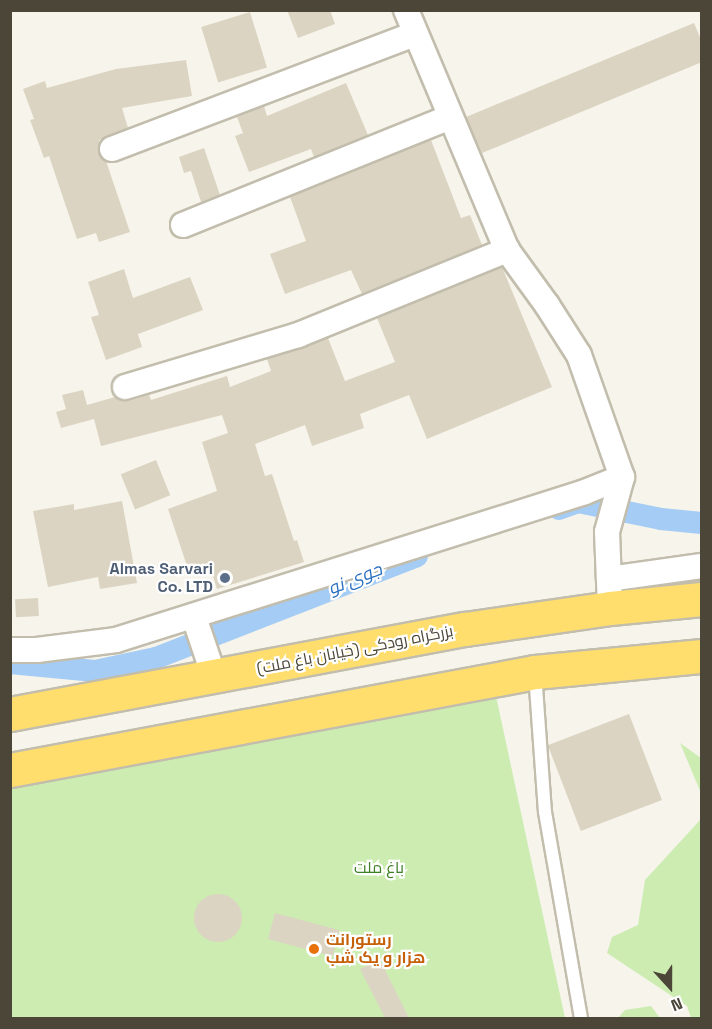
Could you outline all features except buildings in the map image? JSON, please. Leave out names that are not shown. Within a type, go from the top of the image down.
[{"type":"highway","name":"بزرگراه رودکی (خیابان باغ ملت)","points":[[10,714],[211,666],[465,629],[610,594],[702,599]]},
{"type":"highway","points":[[10,770],[535,672],[702,656]]},
{"type":"street","points":[[406,10],[414,34],[507,250],[547,305],[579,355],[622,477],[608,532],[610,594],[702,566]]},
{"type":"street","points":[[112,149],[414,34]]},
{"type":"street","points":[[183,225],[450,117]]},
{"type":"street","points":[[125,387],[298,335],[507,250]]},
{"type":"street","points":[[10,650],[37,651],[116,640],[197,624],[585,492],[622,477]]},
{"type":"street","points":[[197,624],[211,666]]},
{"type":"lane","points":[[535,672],[544,812],[581,1018]]},
{"type":"green space","name":"باغ ملت","points":[[496,696],[565,1018],[11,1018],[11,781]]},
{"type":"green space","points":[[680,743],[701,758],[701,793]]},
{"type":"green space","points":[[701,819],[701,1018],[691,1018],[687,1006],[607,953],[612,937],[638,925],[645,880]]},
{"type":"green space","points":[[651,1006],[660,1018],[618,1018],[625,1010]]},
{"type":"waterway","name":"جوی نو","points":[[559,509],[578,502],[661,519],[702,523]]},
{"type":"waterway","name":"جوی نو","points":[[10,663],[95,671],[156,658],[417,556]]},
{"type":"place","name":"Almas Sarvari Co. LTD","points":[[225,578]]},
{"type":"place","name":"رستورانت هزار و یک شب","points":[[314,949]]}]
